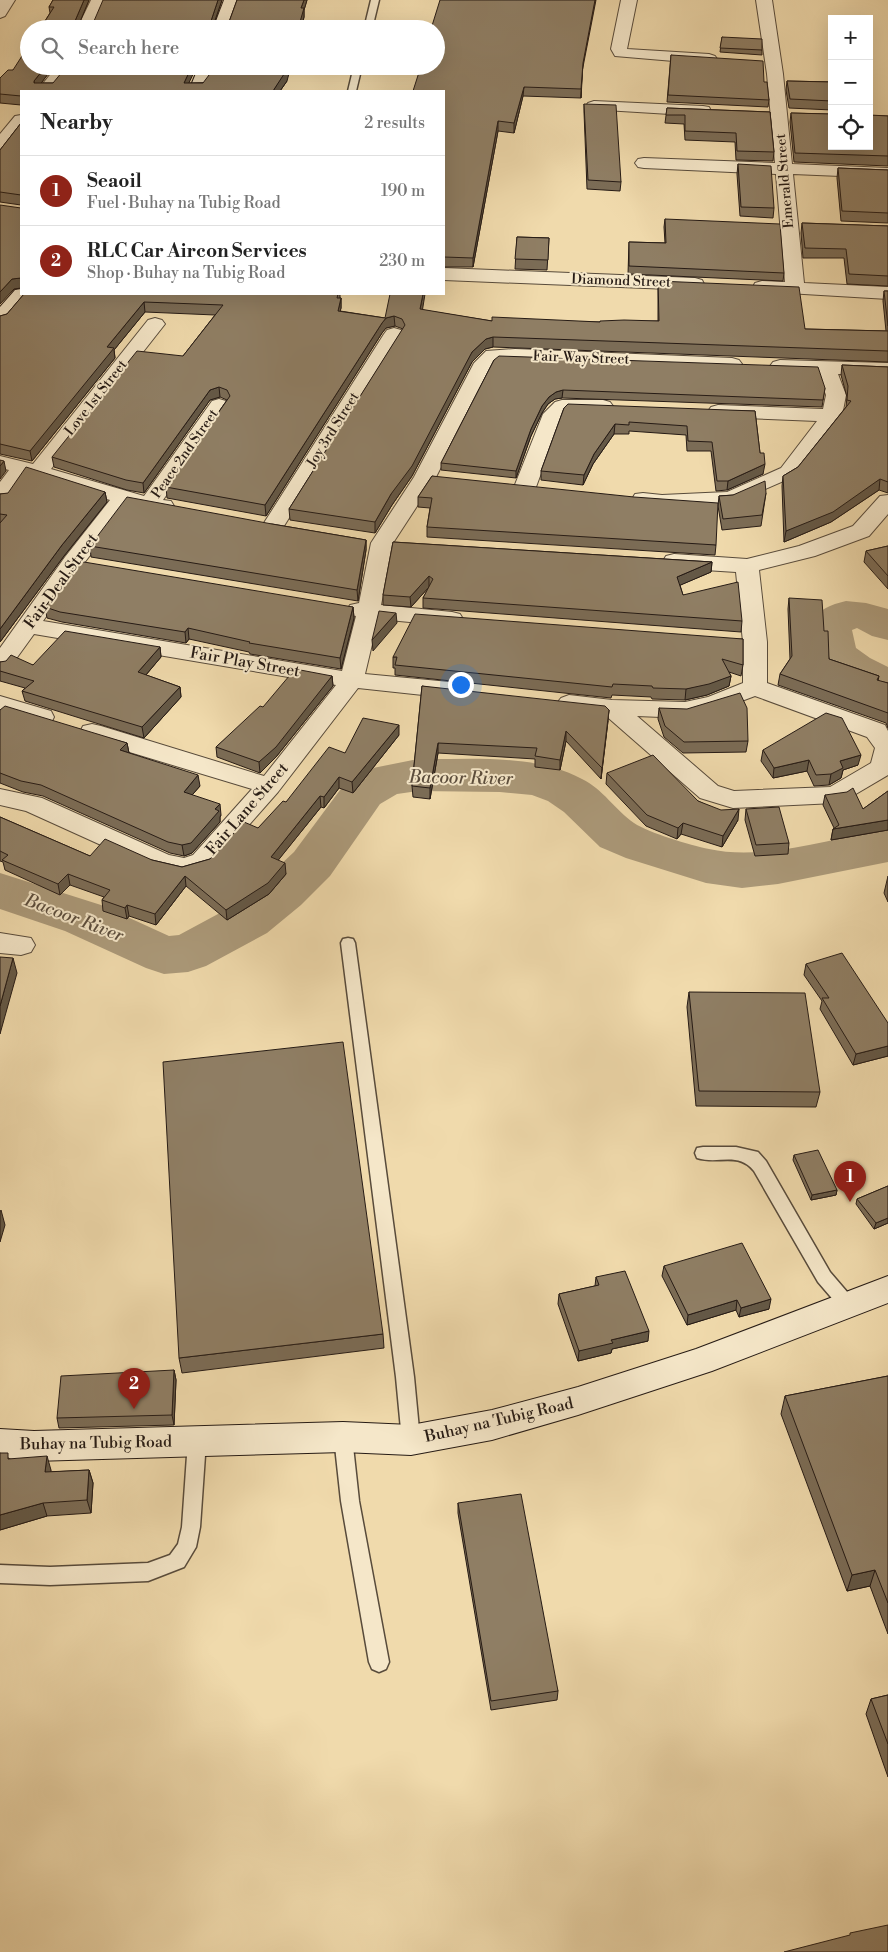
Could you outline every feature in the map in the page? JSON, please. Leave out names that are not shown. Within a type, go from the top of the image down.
[{"type":"street","points":[[0,13],[7,0]]},
{"type":"street","points":[[89,20],[99,0]]},
{"type":"street","points":[[224,20],[232,0]]},
{"type":"street","points":[[629,0],[619,49],[621,53],[724,59]]},
{"type":"street","name":"Emerald Street","points":[[764,0],[774,68],[788,115],[784,169],[795,288]]},
{"type":"street","points":[[753,61],[774,68]]},
{"type":"street","points":[[47,90],[59,75]]},
{"type":"street","points":[[195,90],[204,75]]},
{"type":"street","points":[[594,106],[721,112]]},
{"type":"street","points":[[760,114],[788,115]]},
{"type":"street","points":[[0,145],[20,121]]},
{"type":"street","points":[[644,163],[888,173]]},
{"type":"street","points":[[769,224],[809,226]]},
{"type":"street","name":"Diamond Street","points":[[445,274],[717,285]]},
{"type":"street","points":[[746,286],[888,293]]},
{"type":"street","points":[[0,318],[21,295]]},
{"type":"street","name":"Love 1st Street","points":[[0,497],[30,469],[155,324]]},
{"type":"street","name":"Joy 3rd Street","points":[[273,526],[394,334]]},
{"type":"street","name":"Fair-Way Street","points":[[368,612],[382,543],[435,478],[484,363],[493,355],[888,369]]},
{"type":"street","points":[[623,497],[662,501],[731,498],[788,472],[832,416],[836,395],[826,368]]},
{"type":"street","name":"Peace 2nd Street","points":[[150,503],[219,405]]},
{"type":"street","points":[[526,487],[553,414],[562,406],[623,407]]},
{"type":"street","points":[[703,411],[832,416]]},
{"type":"street","points":[[0,462],[30,469],[123,498],[179,509]]},
{"type":"street","name":"Fair Deal Street","points":[[0,664],[29,626],[83,563],[123,498]]},
{"type":"street","points":[[658,560],[747,566],[807,551],[861,531],[888,501]]},
{"type":"street","points":[[747,566],[745,641],[756,687]]},
{"type":"street","points":[[333,606],[368,612],[471,620]]},
{"type":"street","points":[[352,680],[368,612]]},
{"type":"street","name":"Fair Play Street","points":[[29,626],[352,680],[477,693]]},
{"type":"street","name":"Fair Lane Street","points":[[0,797],[33,804],[163,863],[184,867],[202,862],[270,786],[352,680]]},
{"type":"street","points":[[544,700],[612,708],[685,710],[715,703],[756,687],[876,731],[888,748],[883,767],[835,795],[733,800],[709,792],[612,708]]},
{"type":"street","points":[[0,704],[270,786]]},
{"type":"street","name":"Buhay na Tubig Road","points":[[0,1444],[34,1446],[343,1437],[411,1440],[492,1425],[578,1401],[701,1361],[888,1289]]},
{"type":"lane","points":[[370,20],[375,0]]},
{"type":"lane","points":[[352,90],[356,75]]},
{"type":"lane","points":[[348,943],[405,1377],[411,1440]]},
{"type":"lane","points":[[703,1153],[736,1153],[752,1156],[760,1166],[824,1276],[848,1305]]},
{"type":"lane","points":[[343,1437],[350,1501],[379,1662]]},
{"type":"lane","points":[[0,1574],[50,1576],[148,1572],[177,1561],[187,1547],[191,1528],[197,1441]]},
{"type":"building","points":[[53,0],[84,0],[75,20],[46,20],[54,7],[49,7]]},
{"type":"building","points":[[103,0],[218,0],[211,20],[94,20]]},
{"type":"building","points":[[237,0],[304,0],[301,8],[304,8],[301,20],[230,20]]},
{"type":"building","points":[[440,0],[595,0],[583,63],[581,89],[524,87],[514,123],[498,121],[473,258],[445,257],[445,90],[413,90],[418,75],[445,75],[445,20],[434,20]]},
{"type":"building","points":[[722,37],[762,39],[762,50],[720,48]]},
{"type":"building","points":[[671,55],[763,61],[764,82],[767,82],[769,100],[668,95]]},
{"type":"building","points":[[20,59],[20,75],[39,75],[34,83],[53,83],[60,75],[188,75],[184,83],[203,83],[209,75],[283,75],[274,90],[20,90],[20,96],[0,94],[0,78],[8,70],[13,70]]},
{"type":"building","points":[[787,81],[828,82],[828,101],[790,99]]},
{"type":"building","points":[[584,104],[616,105],[621,182],[588,180]]},
{"type":"building","points":[[667,108],[770,112],[774,152],[737,151],[736,133],[685,131],[685,115],[666,115]]},
{"type":"building","points":[[791,113],[828,114],[828,150],[873,150],[873,115],[888,116],[888,156],[795,153]]},
{"type":"building","points":[[20,124],[20,195],[0,192],[0,150]]},
{"type":"building","points":[[738,164],[771,166],[774,208],[741,207]]},
{"type":"building","points":[[838,168],[888,170],[888,213],[842,211]]},
{"type":"building","points":[[0,205],[20,208],[20,278],[12,279],[0,292]]},
{"type":"building","points":[[665,219],[780,224],[784,273],[629,266],[629,242],[666,243]]},
{"type":"building","points":[[802,223],[888,226],[888,276],[849,274],[846,249],[805,248]]},
{"type":"building","points":[[517,237],[549,238],[548,260],[515,259]]},
{"type":"building","points":[[658,281],[799,287],[805,329],[888,331],[888,351],[493,337],[486,339],[472,352],[412,466],[391,494],[375,522],[289,509],[405,325],[402,319],[394,316],[386,318],[382,323],[265,505],[166,487],[230,396],[227,390],[219,387],[210,390],[143,483],[126,480],[52,457],[137,351],[183,356],[223,305],[144,302],[107,347],[114,348],[30,451],[0,444],[0,316],[7,314],[23,295],[338,295],[337,298],[341,298],[338,311],[385,318],[390,295],[423,295],[420,309],[492,321],[492,317],[600,322],[624,320],[659,321]]},
{"type":"building","points":[[884,291],[888,291],[888,326]]},
{"type":"building","points":[[499,356],[818,367],[825,388],[823,400],[563,390],[549,397],[542,406],[531,429],[516,471],[441,463],[494,360]]},
{"type":"building","points":[[842,365],[888,367],[888,482],[880,479],[833,512],[786,531],[783,476],[798,467],[851,401],[847,400],[848,386]]},
{"type":"building","points":[[568,404],[755,411],[760,453],[764,453],[765,464],[728,481],[717,481],[712,442],[688,441],[687,426],[629,422],[629,425],[615,424],[594,454],[584,475],[541,471],[564,408]]},
{"type":"building","points":[[26,467],[105,492],[62,545],[0,629],[0,523],[7,515],[0,514],[0,494],[8,493]]},
{"type":"building","points":[[432,476],[634,497],[718,503],[716,545],[427,527],[432,498],[418,497]]},
{"type":"building","points":[[765,481],[766,493],[762,515],[723,519],[719,496],[733,495]]},
{"type":"building","points":[[127,497],[366,540],[357,590],[90,546]]},
{"type":"building","points":[[393,542],[712,562],[677,577],[683,595],[738,582],[742,621],[423,598],[433,579],[429,576],[410,597],[383,595]]},
{"type":"building","points":[[888,546],[888,576],[866,551]]},
{"type":"building","points":[[78,561],[353,607],[340,658],[249,643],[188,628],[185,632],[60,612],[45,607]]},
{"type":"building","points":[[789,598],[822,600],[824,631],[828,631],[829,659],[879,676],[877,680],[888,683],[888,713],[780,674],[792,656]]},
{"type":"building","points":[[379,611],[396,613],[372,640]]},
{"type":"building","points":[[415,614],[743,639],[743,665],[722,659],[731,676],[709,684],[686,689],[613,684],[612,687],[395,665],[397,657],[393,657]]},
{"type":"building","points":[[65,631],[160,647],[138,672],[180,687],[142,727],[22,691],[34,681],[0,671],[0,662],[6,661],[11,655],[33,665]]},
{"type":"building","points":[[295,669],[332,676],[276,747],[259,762],[216,747],[260,706],[263,707]]},
{"type":"building","points":[[422,686],[605,706],[609,710],[602,768],[566,731],[560,760],[535,756],[537,748],[438,743],[430,788],[412,786]]},
{"type":"building","points":[[740,693],[747,708],[748,741],[684,742],[665,726],[659,708],[687,709]]},
{"type":"building","points":[[5,706],[127,743],[120,750],[198,775],[184,792],[220,804],[215,809],[219,811],[191,843],[182,845],[168,842],[41,785],[21,781],[0,773],[0,710]]},
{"type":"building","points":[[826,713],[842,718],[861,755],[840,761],[843,768],[831,774],[816,775],[809,760],[774,768],[763,750]]},
{"type":"building","points":[[363,718],[399,725],[352,782],[339,777],[324,797],[320,796],[271,857],[285,863],[268,883],[226,910],[185,876],[155,914],[127,905],[125,908],[102,900],[110,890],[68,874],[58,884],[2,860],[8,855],[0,851],[0,817],[90,856],[105,839],[152,860],[182,867],[210,859],[244,822],[258,828],[283,801],[286,802],[329,747],[345,753]]},
{"type":"building","points":[[653,755],[698,801],[721,810],[739,809],[723,836],[683,823],[678,828],[647,815],[607,773]]},
{"type":"building","points":[[853,788],[863,809],[888,791],[888,820],[833,829],[839,825],[825,795],[847,792]]},
{"type":"building","points":[[779,807],[789,843],[756,845],[746,809]]},
{"type":"building","points":[[842,953],[888,1023],[888,1046],[856,1054],[822,998],[829,998],[806,964]]},
{"type":"building","points":[[0,957],[13,958],[0,1006]]},
{"type":"building","points":[[689,992],[805,993],[820,1092],[699,1091]]},
{"type":"building","points":[[343,1042],[383,1334],[179,1358],[163,1062]]},
{"type":"building","points":[[818,1150],[837,1190],[812,1195],[794,1155]]},
{"type":"building","points":[[888,1186],[888,1218],[876,1223],[857,1199]]},
{"type":"building","points":[[742,1243],[771,1299],[741,1308],[737,1300],[688,1315],[664,1266]]},
{"type":"building","points":[[625,1271],[649,1331],[611,1340],[613,1343],[579,1351],[559,1294],[599,1285],[596,1277]]},
{"type":"building","points":[[174,1370],[172,1415],[57,1418],[61,1376]]},
{"type":"building","points":[[888,1376],[888,1603],[875,1570],[852,1575],[785,1396]]},
{"type":"building","points":[[0,1453],[8,1453],[8,1459],[47,1456],[45,1472],[89,1470],[87,1500],[43,1503],[0,1515]]},
{"type":"building","points":[[521,1494],[558,1691],[491,1701],[458,1503]]},
{"type":"building","points":[[888,1695],[888,1744],[871,1699]]},
{"type":"building","points":[[888,1925],[888,1952],[784,1952],[850,1935],[850,1933]]},
{"type":"waterway","name":"Bacoor River","points":[[888,626],[866,616],[846,614],[830,625],[831,642],[840,657],[854,668],[888,683]]},
{"type":"waterway","name":"Bacoor River","points":[[0,891],[83,918],[164,955],[188,953],[249,920],[283,892],[312,864],[363,793],[385,780],[418,775],[500,776],[538,780],[565,790],[581,801],[617,835],[643,846],[706,866],[742,871],[778,867],[888,845]]},
{"type":"place","name":"Seaoil","points":[[850,1202]]},
{"type":"place","name":"RLC Car Aircon Services","points":[[134,1409]]}]
